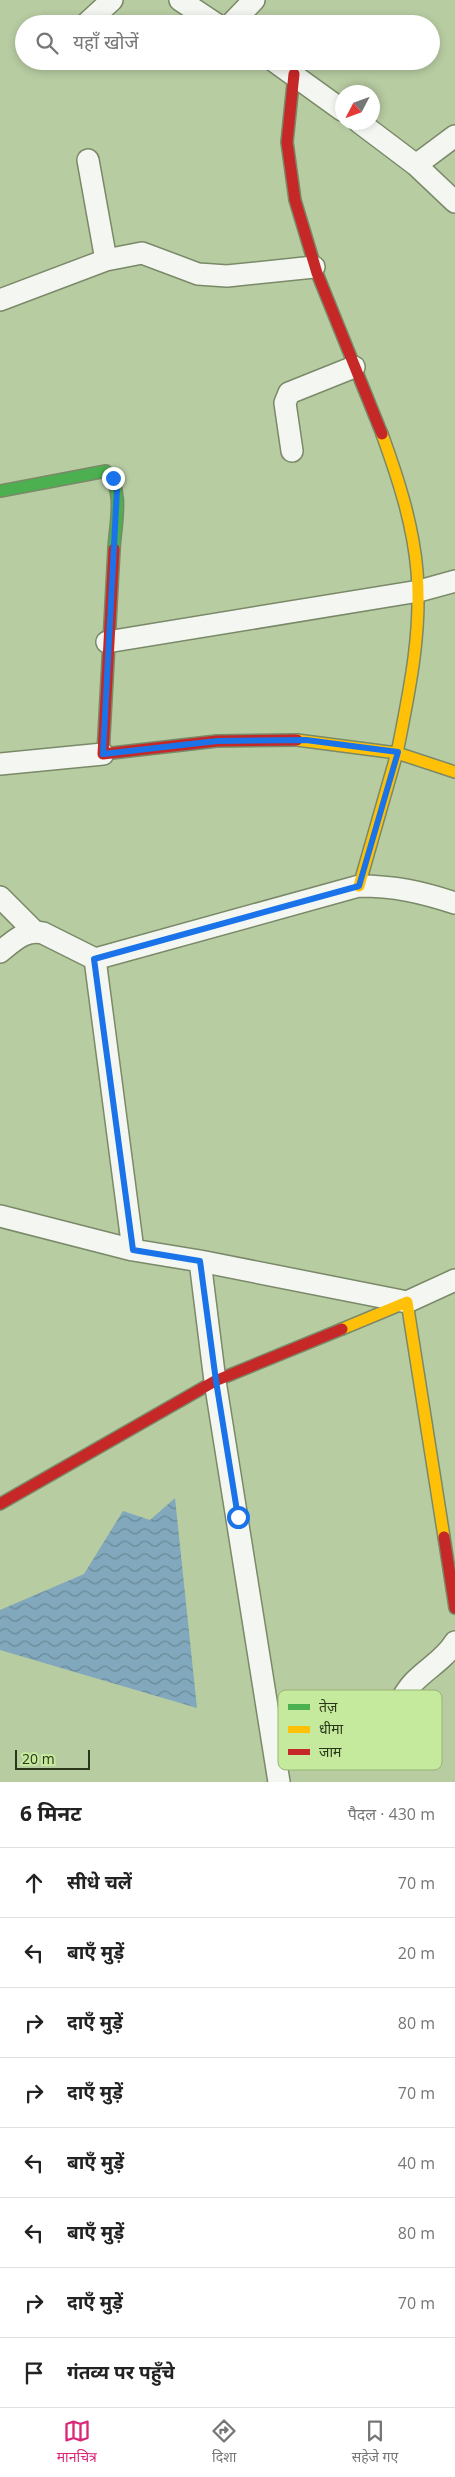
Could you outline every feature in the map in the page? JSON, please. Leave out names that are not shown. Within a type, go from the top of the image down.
[{"type":"street","points":[[96,15],[112,0]]},
{"type":"street","points":[[180,0],[202,15]]},
{"type":"street","points":[[240,15],[254,0]]},
{"type":"street","points":[[288,70],[335,105]]},
{"type":"street","points":[[294,74],[286,142],[296,203],[314,267],[354,367],[382,429],[400,486],[413,543],[419,591],[417,644],[398,752],[359,886]]},
{"type":"street","points":[[370,130],[416,165],[455,202]]},
{"type":"street","points":[[416,165],[455,136]]},
{"type":"street","points":[[88,160],[106,260]]},
{"type":"street","points":[[0,300],[106,260],[142,253],[198,274],[227,276],[314,267]]},
{"type":"street","points":[[292,451],[286,403],[289,393],[354,367]]},
{"type":"street","points":[[0,491],[106,471],[113,478],[117,489],[103,754]]},
{"type":"street","points":[[108,642],[419,591],[455,581]]},
{"type":"street","points":[[0,764],[217,741],[306,740],[398,752],[455,772]]},
{"type":"street","points":[[0,952],[26,932],[34,931],[43,933],[94,959],[359,886],[391,886],[422,892],[455,903]]},
{"type":"street","points":[[0,897],[34,931]]},
{"type":"street","points":[[94,959],[133,1250]]},
{"type":"street","points":[[0,1216],[133,1250],[200,1261],[406,1302]]},
{"type":"street","points":[[200,1261],[216,1381],[278,1772]]},
{"type":"street","points":[[0,1504],[216,1381],[455,1280]]},
{"type":"street","points":[[406,1302],[455,1608]]},
{"type":"street","points":[[408,1690],[413,1683],[450,1650],[455,1642]]},
{"type":"water","points":[[175,1498],[197,1708],[0,1650],[0,1610],[84,1574],[123,1511],[150,1520]]},
{"type":"traffic: fast","points":[[0,491],[106,471],[112,479],[117,498],[118,508],[114,549]]},
{"type":"traffic: slow","points":[[382,434],[404,501],[417,571],[418,617],[416,640],[410,685],[397,753],[455,772]]},
{"type":"traffic: slow","points":[[297,740],[397,753],[359,886]]},
{"type":"traffic: slow","points":[[342,1329],[407,1302],[444,1537]]},
{"type":"traffic: jam","points":[[294,74],[287,142],[295,200],[317,273],[382,434]]},
{"type":"traffic: jam","points":[[114,549],[103,754],[217,741],[297,740]]},
{"type":"traffic: jam","points":[[0,1504],[215,1381],[342,1329]]},
{"type":"traffic: jam","points":[[444,1537],[455,1608]]},
{"type":"route","points":[[113,478],[117,489],[103,754],[217,741],[306,740],[398,752],[359,886],[94,959],[133,1250],[200,1261],[216,1381],[238,1517]]}]
